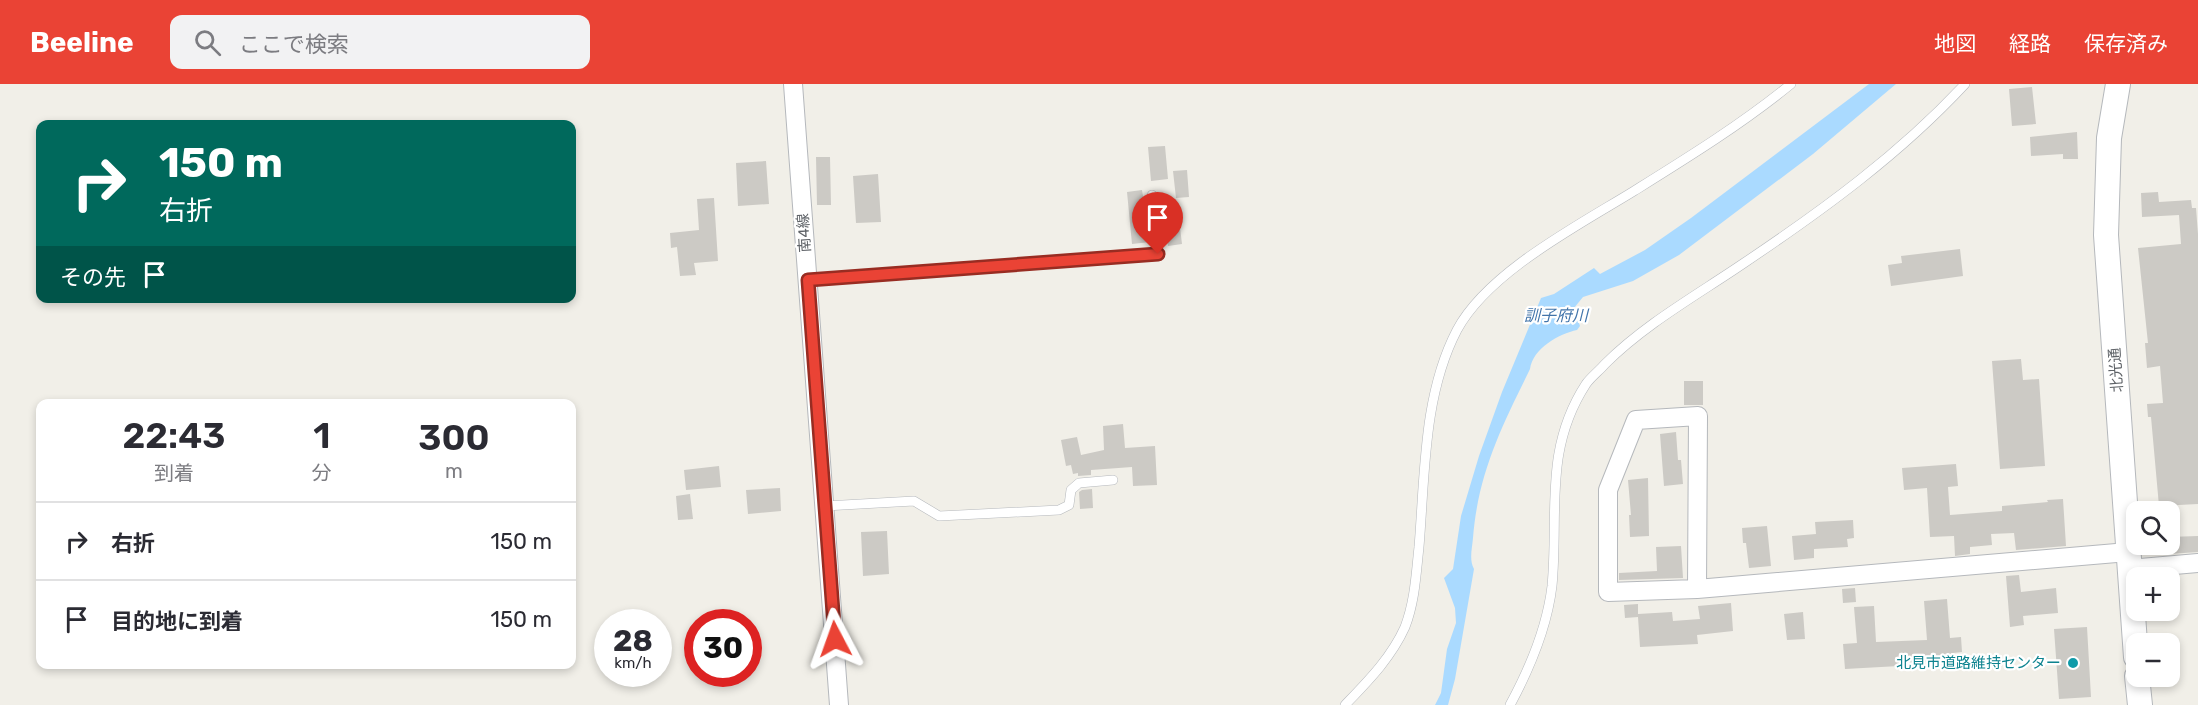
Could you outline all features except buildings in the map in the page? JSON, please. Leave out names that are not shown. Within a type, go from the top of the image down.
[{"type":"street","name":"南4線","points":[[793,84],[839,705]]},
{"type":"street","name":"北光通","points":[[2118,84],[2109,138],[2106,236],[2134,633]]},
{"type":"street","points":[[1697,589],[1698,416],[1636,420],[1608,490],[1608,592],[1697,589],[2128,560],[2198,563]]},
{"type":"street","points":[[2139,687],[2140,705]]},
{"type":"lane","points":[[1345,705],[1390,656],[1405,626],[1414,595],[1425,462],[1433,402],[1443,362],[1458,328],[1478,301],[1542,247],[1652,180],[1762,107],[1791,84]]},
{"type":"lane","points":[[1510,705],[1539,644],[1552,587],[1557,459],[1569,415],[1587,382],[1627,342],[1822,211],[1893,153],[1944,107],[1965,84]]},
{"type":"lane","points":[[808,280],[1158,254],[1152,195]]},
{"type":"lane","points":[[825,506],[914,501],[939,516],[1059,510],[1069,505],[1071,490],[1078,483],[1113,480]]},
{"type":"water","name":"訓子府川","points":[[1869,84],[1896,84],[1813,154],[1679,255],[1633,281],[1583,297],[1574,308],[1580,326],[1577,330],[1548,343],[1536,355],[1501,430],[1486,471],[1476,514],[1471,554],[1474,569],[1455,679],[1448,705],[1435,705],[1441,693],[1447,649],[1456,623],[1455,608],[1444,578],[1453,569],[1461,516],[1479,456],[1502,392],[1541,298],[1554,294],[1594,268],[1600,274],[1645,250]]},
{"type":"place","name":"北見市道路維持センター","points":[[2073,663]]},
{"type":"route","points":[[835,639],[808,280],[1158,254]]}]
